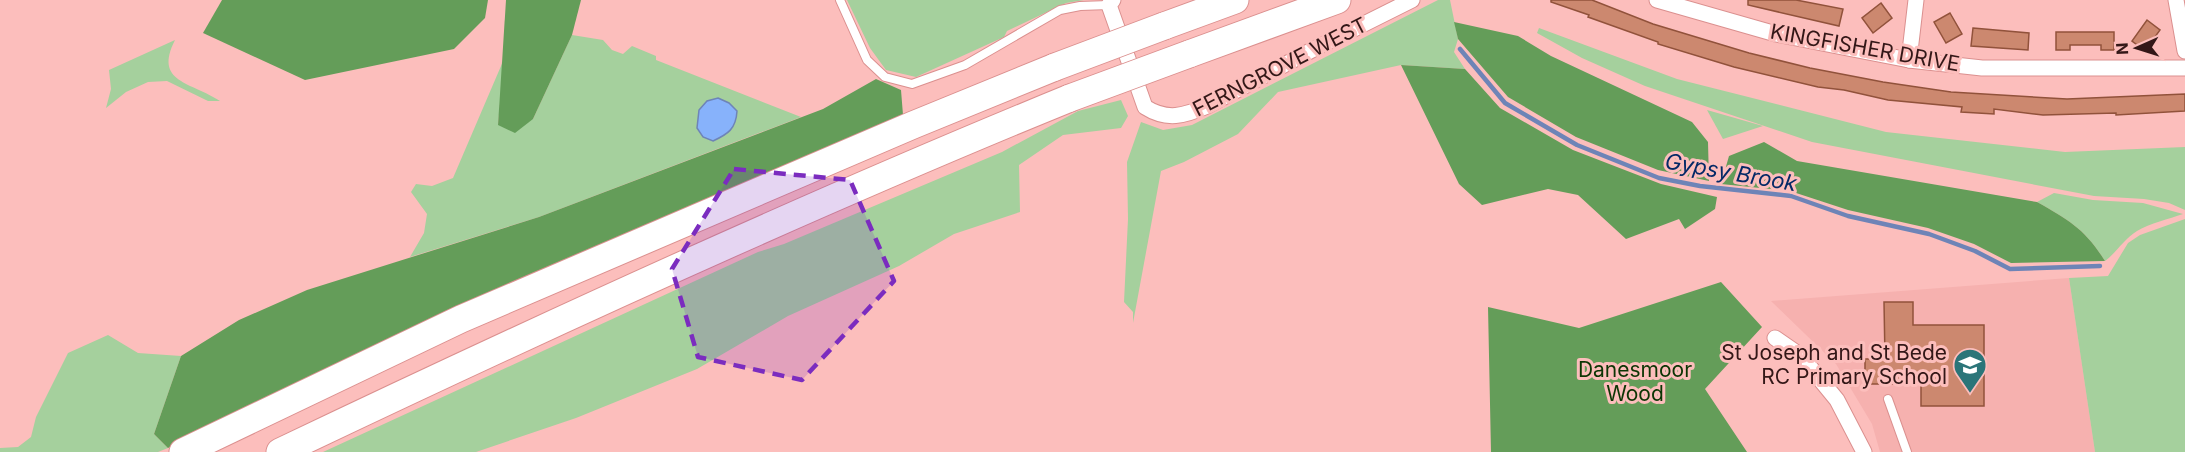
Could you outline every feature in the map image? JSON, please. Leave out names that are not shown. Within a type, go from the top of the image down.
[{"type":"highway","points":[[183,452],[461,320],[902,130],[1055,67],[1235,0]]},
{"type":"highway","points":[[280,452],[476,358],[910,163],[1070,98],[1337,0]]},
{"type":"street","name":"FERNGROVE WEST","points":[[1111,3],[1145,107],[1157,114],[1176,116],[1189,114],[1412,0]]},
{"type":"street","name":"KINGFISHER DRIVE","points":[[1657,0],[1776,34],[1909,60],[1982,68],[2185,68]]},
{"type":"street","points":[[1909,60],[1917,0]]},
{"type":"street","points":[[2176,0],[2185,51]]},
{"type":"street","points":[[1775,338],[1801,356],[1837,400],[1864,452]]},
{"type":"lane","points":[[840,0],[867,60],[885,77],[912,84],[965,65],[1060,10],[1111,3]]},
{"type":"lane","points":[[1888,399],[1907,452]]},
{"type":"highlighted area","points":[[734,169],[850,180],[894,281],[802,380],[698,357],[672,269]]},
{"type":"shaded area","name":"St Joseph and St Bede RC Primary School","points":[[2069,278],[2095,452],[1880,452],[1872,424],[1836,364],[1771,301]]},
{"type":"green space","points":[[222,0],[488,0],[485,18],[454,49],[305,80],[203,33]]},
{"type":"green space","points":[[506,0],[581,0],[572,35],[533,119],[515,133],[498,125]]},
{"type":"green space","points":[[847,0],[1084,0],[1066,3],[1007,31],[1004,37],[916,77],[886,70],[870,48]]},
{"type":"green space","points":[[1438,0],[1450,0],[1458,39],[1454,52],[1465,69],[1401,65],[1278,92],[1238,134],[1184,162],[1161,171],[1133,323],[1133,312],[1124,302],[1128,219],[1127,162],[1141,122],[1163,130],[1192,125]]},
{"type":"green space","points":[[1454,22],[1518,36],[1551,56],[1692,122],[1708,142],[1709,181],[1658,170],[1576,137],[1508,97],[1458,39]]},
{"type":"green space","points":[[1539,28],[1677,79],[1886,132],[2065,152],[2185,147],[2185,210],[2169,203],[2094,196],[1812,142],[1645,86],[1582,58],[1537,33]]},
{"type":"green space","points":[[572,35],[603,40],[612,50],[623,54],[632,46],[656,56],[656,60],[801,117],[539,217],[410,257],[424,233],[427,214],[411,192],[416,184],[432,186],[453,178],[504,59],[498,125],[533,119]]},
{"type":"green space","points":[[175,40],[169,54],[172,73],[188,85],[220,101],[208,101],[167,81],[148,82],[126,92],[106,108],[111,89],[109,70]]},
{"type":"green space","points":[[1401,65],[1465,69],[1500,108],[1573,150],[1661,184],[1717,197],[1715,209],[1685,229],[1679,219],[1626,239],[1578,195],[1548,189],[1482,205],[1459,184]]},
{"type":"green space","points":[[876,79],[901,90],[903,115],[548,269],[168,448],[154,434],[181,356],[239,320],[307,290],[539,217],[823,109]]},
{"type":"green space","points":[[1121,100],[1128,116],[1121,128],[1063,135],[1019,165],[1020,212],[954,234],[899,266],[788,316],[697,369],[576,418],[476,452],[323,452],[758,252],[784,244],[1002,152],[1078,111]]},
{"type":"green space","points":[[1707,110],[1763,126],[1723,139]]},
{"type":"green space","points":[[1764,142],[1797,161],[2037,202],[2076,226],[2105,261],[2011,263],[1974,244],[1928,228],[1848,210],[1790,191],[1721,184],[1729,156]]},
{"type":"green space","points":[[2054,193],[2093,200],[2143,203],[2183,214],[2137,231],[2105,261],[2076,226],[2037,202]]},
{"type":"green space","points":[[2185,219],[2185,452],[2095,452],[2069,278],[2108,276],[2128,243],[2140,235]]},
{"type":"green space","name":"Danesmoor Wood","points":[[1721,282],[1762,327],[1705,389],[1747,452],[1491,452],[1488,307],[1579,328]]},
{"type":"green space","points":[[108,335],[138,353],[181,356],[154,434],[168,448],[158,452],[0,452],[0,448],[18,447],[31,437],[36,417],[68,353]]},
{"type":"water","points":[[718,98],[729,103],[737,111],[733,127],[713,141],[703,137],[697,128],[699,110],[707,101]]},
{"type":"building","points":[[1551,0],[1592,0],[1653,24],[1749,53],[1883,82],[1951,92],[2067,99],[2185,94],[2185,111],[2116,115],[2116,113],[2043,115],[1994,109],[1994,114],[1961,112],[1962,107],[1888,100],[1818,87],[1734,67],[1658,44],[1658,42],[1551,2]]},
{"type":"building","points":[[1748,0],[1796,0],[1843,9],[1839,26],[1748,5]]},
{"type":"building","points":[[1881,3],[1892,18],[1873,33],[1862,18]]},
{"type":"building","points":[[1950,13],[1962,34],[1946,43],[1934,22]]},
{"type":"building","points":[[2147,20],[2160,30],[2145,51],[2132,41]]},
{"type":"building","points":[[1973,28],[2029,33],[2028,50],[1971,46]]},
{"type":"building","points":[[2056,32],[2114,32],[2114,50],[2101,50],[2101,45],[2070,45],[2070,50],[2056,50]]},
{"type":"building","points":[[1884,302],[1913,302],[1913,325],[1984,325],[1984,406],[1921,406],[1921,384],[1865,384],[1865,359],[1885,359]]},
{"type":"waterway","name":"Gypsy Brook","points":[[1460,49],[1505,103],[1577,145],[1659,178],[1700,186],[1791,196],[1848,216],[1929,234],[1975,251],[2010,269],[2100,266]]},
{"type":"place","name":"St Joseph and St Bede RC Primary School","points":[[1970,394]]}]
